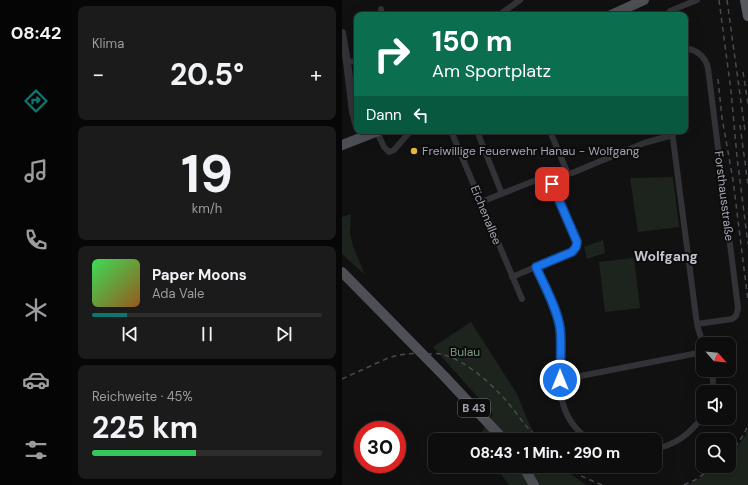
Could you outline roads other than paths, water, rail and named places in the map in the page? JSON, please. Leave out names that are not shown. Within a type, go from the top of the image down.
[{"type":"highway","points":[[745,0],[748,16]]},
{"type":"main road","points":[[618,12],[644,0]]},
{"type":"main road","points":[[342,146],[360,134]]},
{"type":"main road","name":"B 43","points":[[342,272],[497,433]]},
{"type":"main road","points":[[527,473],[534,485]]},
{"type":"street","points":[[503,12],[520,0]]},
{"type":"street","points":[[669,12],[697,0]]},
{"type":"street","points":[[342,33],[354,116]]},
{"type":"street","name":"Forsthausstraße","points":[[688,49],[694,50],[700,54],[705,60],[708,68],[738,308],[736,316],[732,319],[697,324]]},
{"type":"street","points":[[347,62],[354,61]]},
{"type":"street","points":[[378,134],[384,148],[391,152],[408,134]]},
{"type":"street","name":"Eichenallee","points":[[452,134],[522,299]]},
{"type":"street","points":[[478,134],[502,194]]},
{"type":"street","points":[[551,134],[568,174]]},
{"type":"street","points":[[481,202],[549,175],[572,173],[669,134]]},
{"type":"street","points":[[672,134],[697,324],[702,337]]},
{"type":"street","points":[[512,276],[572,252],[576,247],[577,242],[549,175]]},
{"type":"street","points":[[536,267],[559,322],[561,342],[560,380],[562,399],[574,427],[581,433]]},
{"type":"street","points":[[560,380],[696,353]]},
{"type":"street","points":[[662,447],[676,442],[696,425]]},
{"type":"railway","points":[[719,0],[748,244]]},
{"type":"railway","points":[[727,0],[745,131]]},
{"type":"railway","points":[[743,72],[748,104]]},
{"type":"railway","points":[[718,79],[722,118],[733,180],[748,301]]},
{"type":"railway","points":[[740,125],[748,185]]},
{"type":"railway","points":[[342,379],[388,358],[399,355],[438,354],[448,356],[464,364],[487,382],[504,398],[533,433]]},
{"type":"railway","points":[[736,445],[748,425]]},
{"type":"railway","points":[[576,473],[602,485]]},
{"type":"railway","points":[[684,485],[706,473]]},
{"type":"place","name":"Freiwillige Feuerwehr Hanau - Wolfgang","points":[[414,151]]},
{"type":"district","name":"Wolfgang","points":[[666,256]]},
{"type":"park label","name":"Bulau","points":[[465,352]]}]
